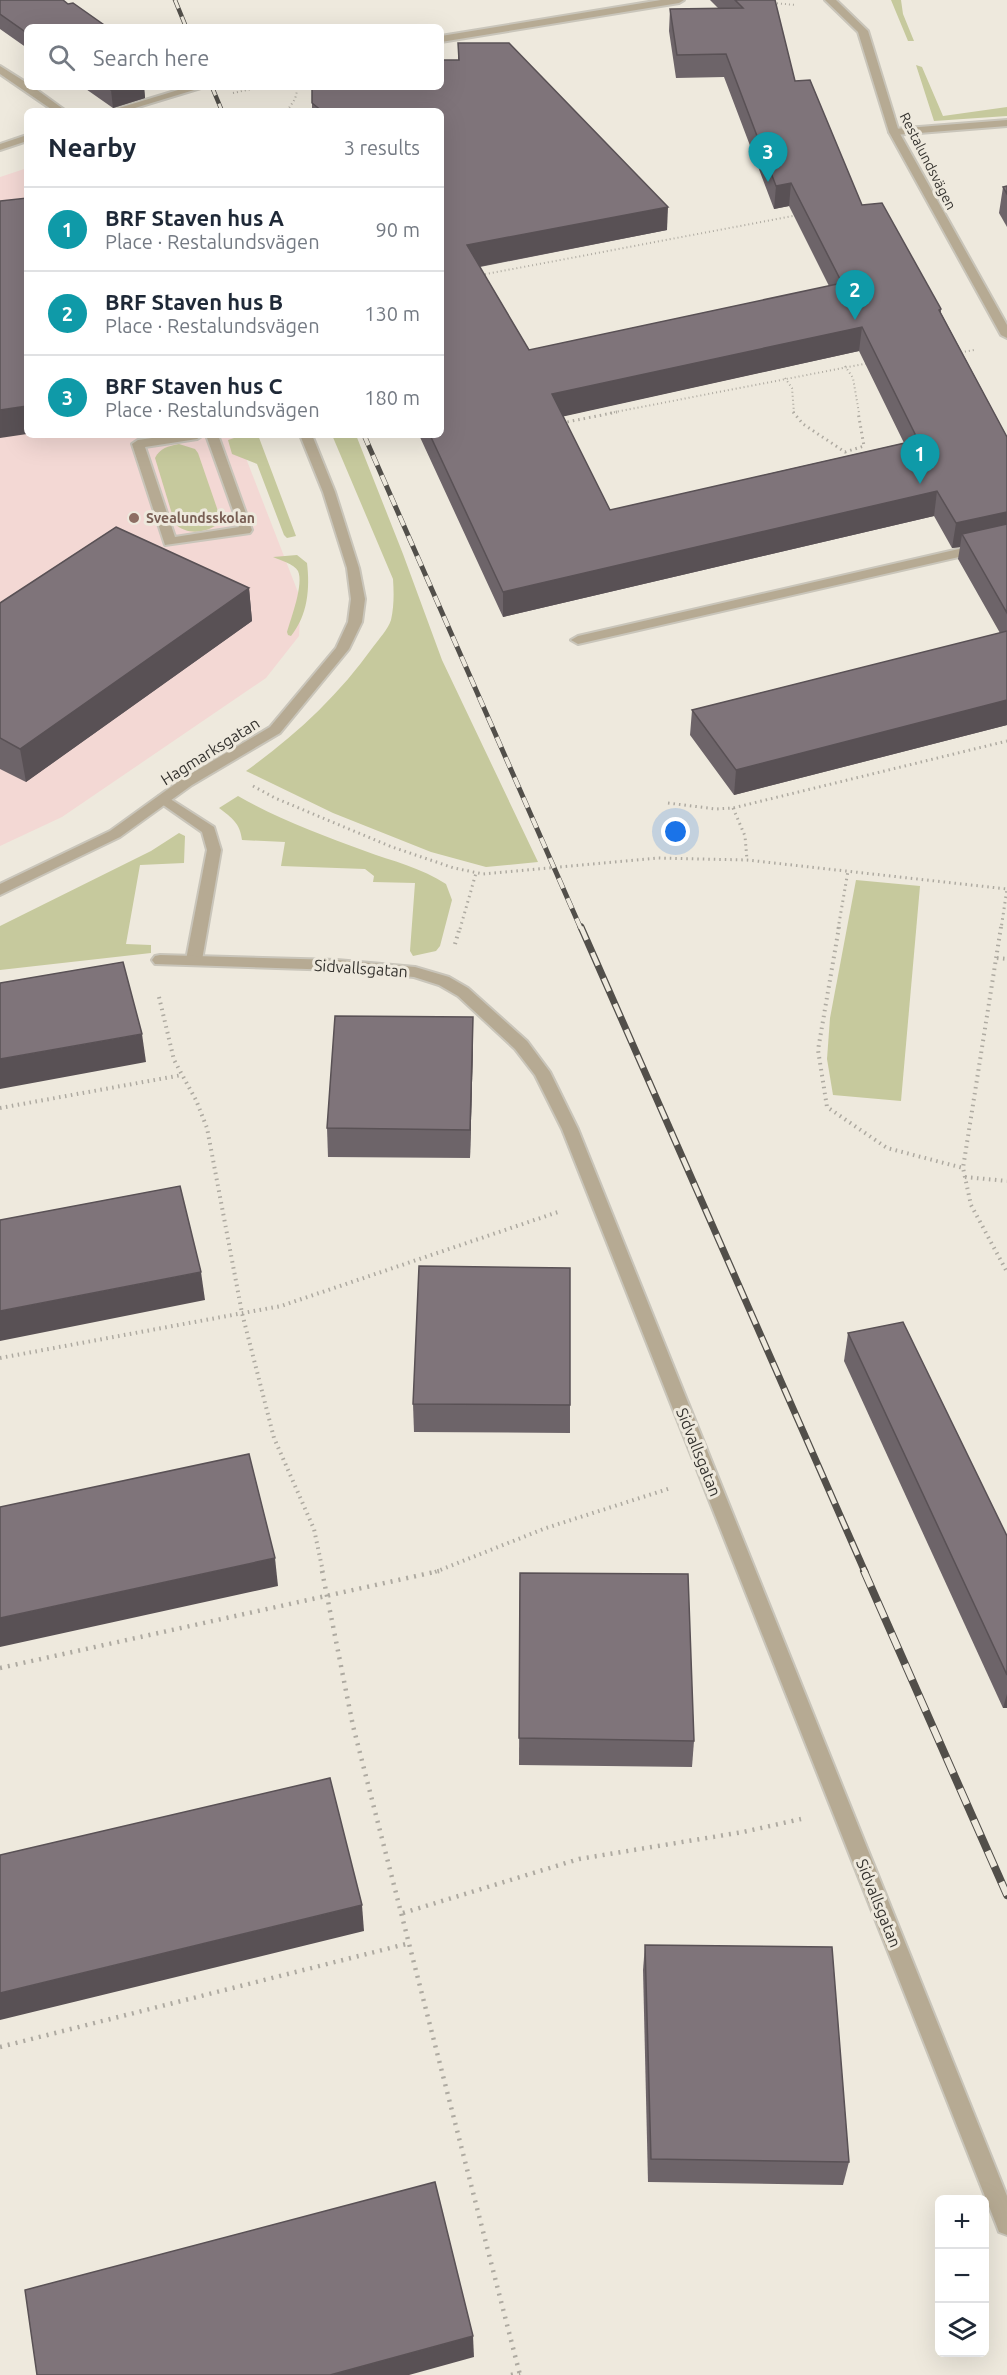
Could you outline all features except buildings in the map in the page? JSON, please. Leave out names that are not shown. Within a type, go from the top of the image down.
[{"type":"street","points":[[444,39],[679,0]]},
{"type":"street","name":"Restalundsvägen","points":[[830,0],[862,31],[894,132],[1007,335]]},
{"type":"street","points":[[0,69],[24,85]]},
{"type":"street","points":[[31,90],[58,108]]},
{"type":"street","points":[[125,108],[188,90]]},
{"type":"street","points":[[894,132],[1007,123]]},
{"type":"street","points":[[0,147],[24,139]]},
{"type":"street","points":[[178,438],[138,444],[170,542],[246,530],[213,438]]},
{"type":"street","name":"Hagmarksgatan","points":[[0,890],[115,834],[164,799],[275,730],[342,649],[355,622],[358,599],[353,568],[329,492],[307,438]]},
{"type":"street","points":[[578,640],[1007,542]]},
{"type":"street","points":[[164,799],[209,830],[214,850],[194,960]]},
{"type":"street","name":"Sidvallsgatan","points":[[160,960],[337,965],[416,972],[444,981],[463,992],[521,1045],[542,1072],[570,1129],[1007,2224]]},
{"type":"path","points":[[289,108],[297,90]]},
{"type":"path","points":[[476,276],[808,213]]},
{"type":"path","points":[[949,354],[984,349]]},
{"type":"path","points":[[553,424],[844,366],[879,362]]},
{"type":"path","points":[[785,378],[792,388],[790,405],[793,416],[802,425],[845,452],[864,446],[853,378],[844,366]]},
{"type":"path","points":[[668,803],[716,809],[733,808],[1007,741]]},
{"type":"path","points":[[215,766],[275,798],[392,847],[476,873],[658,858],[747,860],[1007,890],[963,1167],[971,1205],[1007,1272]]},
{"type":"path","points":[[733,808],[745,836],[747,860]]},
{"type":"path","points":[[848,871],[818,1050],[827,1107],[887,1148],[963,1167]]},
{"type":"path","points":[[444,981],[476,873]]},
{"type":"path","points":[[997,958],[1007,959]]},
{"type":"path","points":[[160,960],[157,989],[174,1060],[196,1100],[207,1128],[242,1313],[274,1438],[314,1529],[353,1726],[520,2374],[511,2375]]},
{"type":"path","points":[[0,1108],[182,1075]]},
{"type":"path","points":[[965,1177],[1007,1181]]},
{"type":"path","points":[[0,1358],[281,1306],[598,1199]]},
{"type":"path","points":[[0,1668],[433,1573],[546,1528],[709,1475]]},
{"type":"path","points":[[403,1914],[579,1858],[743,1832],[842,1809]]},
{"type":"path","points":[[0,2047],[410,1943]]},
{"type":"shaded area","name":"Svealundsskolan","points":[[24,169],[24,438],[238,438],[301,600],[299,636],[266,678],[62,817],[0,846],[0,177]]},
{"type":"green space","points":[[891,0],[901,0],[903,14],[914,41],[908,41]]},
{"type":"green space","points":[[916,65],[922,67],[943,116],[1007,107],[1007,116],[934,121]]},
{"type":"green space","points":[[259,438],[296,536],[287,538],[284,535],[257,464],[232,454],[228,440]]},
{"type":"green space","points":[[333,438],[357,438],[442,660],[538,862],[486,867],[431,852],[333,813],[246,771],[282,744],[315,714],[360,665],[391,620],[394,600],[393,579]]},
{"type":"green space","points":[[179,444],[195,449],[198,453],[220,517],[221,522],[204,531],[192,532],[175,524],[155,458],[165,448]]},
{"type":"green space","points":[[297,555],[307,563],[308,592],[301,619],[291,636],[287,632],[296,601],[299,584],[298,571],[293,566],[273,557]]},
{"type":"green space","points":[[238,796],[300,826],[417,869],[446,884],[452,900],[440,946],[436,951],[413,956],[410,951],[415,883],[373,882],[374,876],[365,869],[281,866],[285,842],[242,840],[237,825],[219,808]]},
{"type":"green space","points":[[179,833],[185,836],[184,863],[140,865],[126,944],[151,945],[151,953],[0,970],[0,926],[151,851]]},
{"type":"green space","points":[[856,880],[920,886],[901,1101],[833,1095],[827,1059],[830,1018]]},
{"type":"railway","points":[[175,0],[185,24]]},
{"type":"railway","points":[[213,90],[221,108]]},
{"type":"railway","points":[[365,438],[581,929]]},
{"type":"railway","points":[[581,927],[865,1572]]},
{"type":"railway","points":[[864,1571],[1007,1895]]},
{"type":"place","name":"BRF Staven hus C","points":[[768,182]]},
{"type":"place","name":"BRF Staven hus B","points":[[855,320]]},
{"type":"place","name":"BRF Staven hus A","points":[[920,484]]},
{"type":"place","name":"Svealundsskolan","points":[[134,518]]}]
